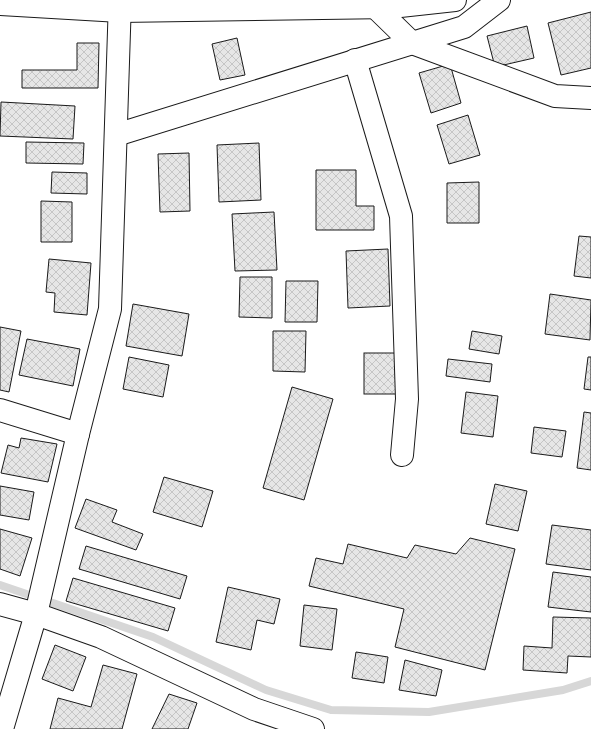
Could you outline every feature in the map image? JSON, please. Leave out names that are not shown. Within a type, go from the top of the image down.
[{"type":"street","points":[[0,4],[391,7],[455,0]]},
{"type":"street","points":[[116,135],[464,26],[498,0]]},
{"type":"street","points":[[2,729],[36,614],[78,434],[110,309],[120,5]]},
{"type":"street","points":[[375,7],[412,43],[555,96],[591,98]]},
{"type":"street","points":[[355,60],[401,216],[407,399],[402,455]]},
{"type":"street","points":[[0,410],[78,434]]},
{"type":"street","points":[[0,604],[36,614],[101,637],[254,710],[313,729]]},
{"type":"building","points":[[591,12],[591,68],[561,75],[548,23]]},
{"type":"building","points":[[527,26],[534,58],[495,67],[487,36]]},
{"type":"building","points":[[237,38],[245,75],[220,80],[212,44]]},
{"type":"building","points":[[77,43],[99,43],[98,88],[22,88],[22,70],[77,70]]},
{"type":"building","points":[[450,64],[461,103],[431,113],[419,73]]},
{"type":"building","points":[[1,102],[75,106],[73,139],[0,136]]},
{"type":"building","points":[[468,115],[480,155],[449,164],[437,125]]},
{"type":"building","points":[[26,142],[84,143],[83,164],[26,163]]},
{"type":"building","points":[[259,143],[261,200],[219,202],[217,145]]},
{"type":"building","points":[[189,153],[190,211],[160,212],[158,154]]},
{"type":"building","points":[[316,170],[356,170],[356,206],[374,206],[374,230],[316,230]]},
{"type":"building","points":[[52,172],[87,173],[87,194],[51,193]]},
{"type":"building","points":[[479,182],[479,223],[447,223],[447,183]]},
{"type":"building","points":[[41,201],[72,202],[72,242],[41,242]]},
{"type":"building","points":[[274,212],[277,270],[235,271],[232,214]]},
{"type":"building","points":[[579,236],[591,237],[591,278],[574,276]]},
{"type":"building","points":[[388,249],[390,306],[348,308],[346,251]]},
{"type":"building","points":[[49,259],[91,263],[87,315],[54,312],[55,293],[46,292]]},
{"type":"building","points":[[240,277],[272,277],[272,318],[239,317]]},
{"type":"building","points":[[286,281],[318,281],[317,322],[285,322]]},
{"type":"building","points":[[550,294],[591,300],[590,340],[545,334]]},
{"type":"building","points":[[133,304],[189,314],[182,356],[126,346]]},
{"type":"building","points":[[0,327],[21,331],[9,392],[0,390]]},
{"type":"building","points":[[273,331],[306,331],[305,372],[273,371]]},
{"type":"building","points":[[472,331],[502,336],[499,354],[469,349]]},
{"type":"building","points":[[27,339],[80,349],[73,386],[19,375]]},
{"type":"building","points":[[364,353],[396,353],[396,394],[364,394]]},
{"type":"building","points":[[129,357],[169,365],[163,397],[123,389]]},
{"type":"building","points":[[588,357],[591,357],[591,390],[584,389]]},
{"type":"building","points":[[448,359],[492,364],[490,382],[446,376]]},
{"type":"building","points":[[292,387],[333,399],[304,500],[263,488]]},
{"type":"building","points":[[466,392],[498,396],[493,437],[461,433]]},
{"type":"building","points":[[584,412],[591,413],[591,470],[577,468]]},
{"type":"building","points":[[534,427],[566,431],[562,457],[531,453]]},
{"type":"building","points":[[21,438],[57,444],[48,482],[1,473],[8,445],[19,448]]},
{"type":"building","points":[[164,477],[213,491],[202,527],[153,512]]},
{"type":"building","points":[[495,484],[527,491],[518,531],[486,524]]},
{"type":"building","points":[[0,486],[34,492],[29,520],[0,515]]},
{"type":"building","points":[[86,499],[117,510],[112,522],[143,534],[136,550],[75,528]]},
{"type":"building","points":[[552,525],[591,530],[591,570],[546,564]]},
{"type":"building","points":[[0,529],[32,538],[20,576],[0,569]]},
{"type":"building","points":[[470,538],[515,549],[485,670],[395,647],[404,609],[309,586],[316,558],[343,564],[348,544],[407,558],[415,545],[456,554]]},
{"type":"building","points":[[86,546],[187,576],[180,599],[79,569]]},
{"type":"building","points":[[553,572],[591,577],[591,612],[548,607]]},
{"type":"building","points":[[73,578],[175,608],[168,631],[66,601]]},
{"type":"building","points":[[228,587],[280,599],[274,624],[257,620],[251,650],[216,642]]},
{"type":"building","points":[[304,605],[337,609],[332,650],[300,646]]},
{"type":"building","points":[[553,617],[591,618],[591,657],[568,656],[567,673],[523,670],[524,646],[552,648]]},
{"type":"building","points":[[55,645],[86,657],[73,691],[42,679]]},
{"type":"building","points":[[356,652],[388,657],[384,683],[352,678]]},
{"type":"building","points":[[405,660],[442,670],[436,696],[399,690]]},
{"type":"building","points":[[103,665],[137,674],[122,729],[50,729],[58,698],[91,707]]},
{"type":"building","points":[[169,694],[197,703],[188,729],[152,729]]},
{"type":"waterway","points":[[0,585],[153,637],[266,690],[331,710],[429,712],[563,690],[591,681]]}]
